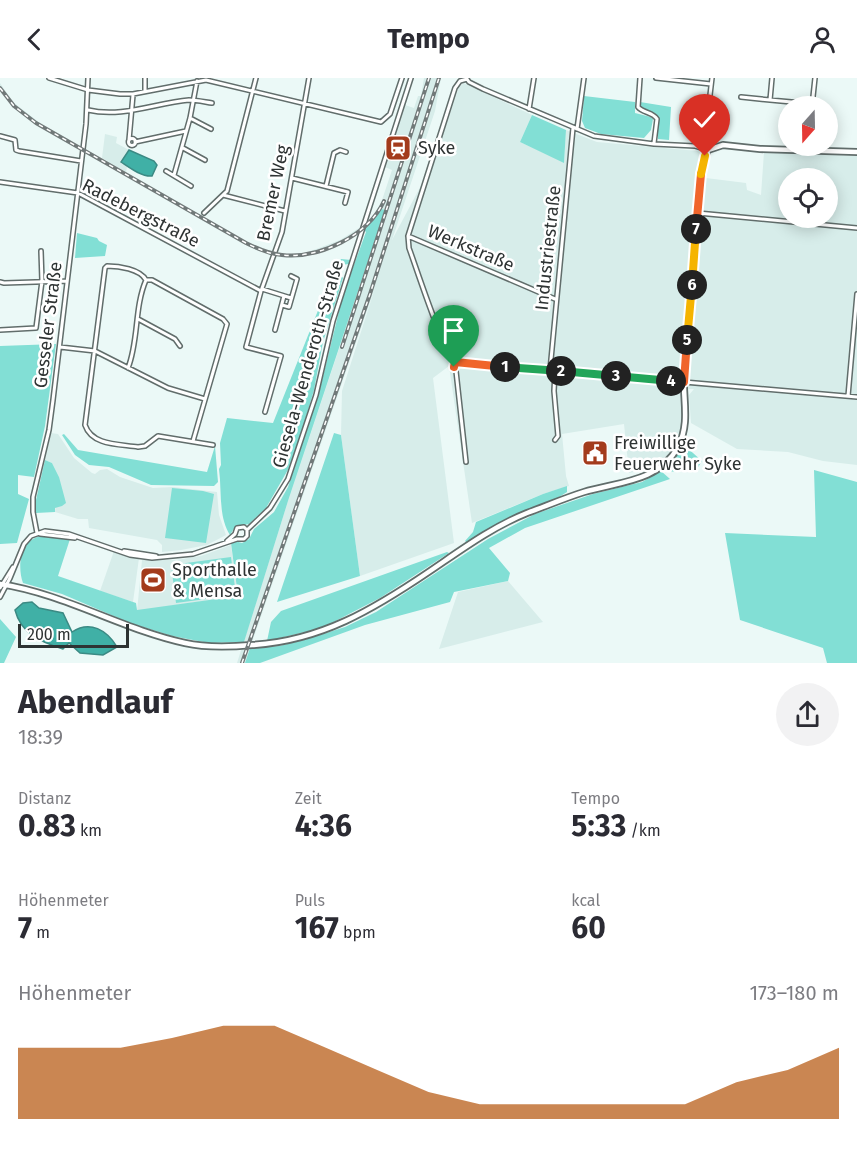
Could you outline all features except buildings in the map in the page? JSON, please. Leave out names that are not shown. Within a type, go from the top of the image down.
[{"type":"main road","points":[[2,585],[30,589],[62,598],[128,627],[188,644],[209,646],[280,642],[312,635],[346,622],[375,607],[472,542],[515,518],[573,495],[640,478],[655,471],[667,462],[682,440],[686,415],[684,382],[698,213],[702,166],[706,154],[711,148],[723,145],[778,149]]},
{"type":"main road","points":[[838,150],[857,152]]},
{"type":"street","points":[[49,78],[88,90],[133,94],[187,80],[206,79],[381,122],[390,114],[402,78]]},
{"type":"street","name":"Gesseler Straße","points":[[37,533],[33,497],[49,430],[60,347],[87,110],[88,78]]},
{"type":"street","points":[[145,78],[145,91]]},
{"type":"street","points":[[204,213],[227,191],[256,78]]},
{"type":"street","name":"Bremer Weg","points":[[265,412],[281,356],[246,346],[261,290],[282,232],[309,78]]},
{"type":"street","name":"Giesela-Wenderoth-Straße","points":[[247,530],[270,508],[288,479],[316,395],[333,321],[411,78]]},
{"type":"street","points":[[706,154],[704,149],[695,146],[606,138],[575,128],[483,89],[469,82],[467,78],[460,81],[455,88],[408,236],[410,248],[450,358],[455,362],[857,397]]},
{"type":"street","points":[[530,109],[534,78]]},
{"type":"street","name":"Industriestraße","points":[[550,370],[575,128],[584,78]]},
{"type":"street","points":[[640,78],[638,107],[655,115],[657,119],[654,144]]},
{"type":"street","points":[[656,78],[711,84]]},
{"type":"street","points":[[708,112],[712,78]]},
{"type":"street","points":[[770,100],[772,78]]},
{"type":"street","points":[[813,96],[815,78]]},
{"type":"street","points":[[174,175],[183,148],[197,81]]},
{"type":"street","points":[[133,94],[129,140],[132,146],[135,142],[186,131]]},
{"type":"street","points":[[741,97],[778,101]]},
{"type":"street","points":[[87,110],[103,114],[194,100],[212,103]]},
{"type":"street","points":[[190,118],[211,129]]},
{"type":"street","points":[[0,136],[15,140],[16,150],[19,151],[81,161]]},
{"type":"street","points":[[183,148],[205,160]]},
{"type":"street","points":[[326,186],[334,153],[340,150],[346,152]]},
{"type":"street","points":[[166,171],[191,186]]},
{"type":"street","points":[[292,178],[348,192],[345,203]]},
{"type":"street","name":"Radebergstraße","points":[[0,182],[78,193],[261,290],[291,298]]},
{"type":"street","points":[[223,195],[286,212]]},
{"type":"street","points":[[698,213],[857,228]]},
{"type":"street","name":"Werkstraße","points":[[408,236],[556,299]]},
{"type":"street","points":[[0,330],[36,328],[42,281],[41,251]]},
{"type":"street","points":[[146,280],[143,275],[135,271],[110,266],[105,268],[85,425],[92,438],[138,447],[145,446],[158,436],[213,445]]},
{"type":"street","points":[[282,305],[289,307],[297,279],[291,276]]},
{"type":"street","points":[[128,368],[135,344],[141,295],[146,280]]},
{"type":"street","points":[[146,280],[152,280],[223,319],[226,324],[192,441]]},
{"type":"street","points":[[0,282],[67,281]]},
{"type":"street","points":[[849,396],[857,294]]},
{"type":"street","points":[[275,330],[284,296]]},
{"type":"street","points":[[138,319],[175,339],[180,346]]},
{"type":"street","points":[[60,347],[95,351],[168,388],[205,399]]},
{"type":"street","points":[[455,362],[467,449],[466,462]]},
{"type":"street","points":[[555,371],[554,391],[558,436],[555,440]]},
{"type":"street","points":[[0,597],[2,585],[24,544],[37,533],[45,531],[57,531],[123,551],[158,556],[193,554],[237,538],[244,539],[247,536],[247,530],[240,527],[225,542]]},
{"type":"street","points":[[235,534],[237,538]]},
{"type":"shaded area","points":[[424,78],[441,78],[435,111],[392,240],[433,163],[459,87],[464,83],[532,115],[520,142],[564,162],[566,130],[597,142],[698,151],[700,153],[698,177],[746,183],[747,190],[761,195],[764,152],[778,153],[778,156],[857,156],[857,465],[823,461],[788,452],[737,449],[691,423],[689,395],[694,389],[681,389],[683,421],[680,438],[672,453],[660,466],[629,473],[624,424],[562,434],[569,486],[472,523],[449,366],[433,378],[454,543],[360,576],[341,435],[342,391],[376,285],[245,663],[237,663],[356,298],[381,209],[359,233],[341,244],[304,256],[284,257],[270,254],[246,244],[39,127],[15,108],[0,90],[0,83],[13,102],[40,123],[247,242],[272,253],[283,254],[302,254],[319,248],[340,240],[367,223],[380,206],[392,170],[385,167],[405,105],[414,108],[418,96],[421,96]]},
{"type":"shaded area","points":[[584,96],[635,102],[635,113],[653,119],[651,130],[644,138],[601,134],[585,128],[582,121]]},
{"type":"shaded area","points":[[640,102],[671,107],[669,140],[658,139],[656,114],[640,108]]},
{"type":"shaded area","points":[[532,115],[566,130],[564,163],[520,142]]},
{"type":"shaded area","points":[[105,134],[117,137],[116,143],[129,150],[121,162],[127,167],[126,172],[102,158]]},
{"type":"shaded area","points":[[129,150],[154,161],[157,165],[152,176],[140,174],[121,162]]},
{"type":"shaded area","points":[[381,209],[385,210],[288,501],[244,642],[209,643],[172,636],[130,623],[62,594],[23,583],[20,569],[24,548],[34,538],[48,536],[70,539],[58,576],[136,603],[137,610],[238,596],[231,543],[235,541],[242,543],[249,539],[254,529],[274,512],[288,487],[318,397],[343,295],[366,232],[363,229]]},
{"type":"shaded area","points":[[77,233],[97,238],[107,245],[105,256],[75,258]]},
{"type":"shaded area","points":[[341,259],[351,260],[349,264],[341,265],[338,269],[343,278],[323,342],[314,390],[293,461],[266,508],[249,524],[235,527],[230,535],[222,512],[219,469],[221,465],[220,443],[227,418],[273,423],[333,273]]},
{"type":"shaded area","points":[[56,344],[45,426],[34,477],[18,475],[18,494],[29,499],[17,543],[0,544],[0,346]]},
{"type":"shaded area","points":[[51,433],[58,434],[74,458],[92,473],[107,469],[120,477],[153,488],[173,487],[217,492],[219,515],[226,535],[207,545],[162,552],[162,545],[157,540],[89,528],[88,519],[78,519],[55,512],[59,477],[52,463],[45,460]]},
{"type":"shaded area","points":[[334,433],[341,435],[360,576],[277,602]]},
{"type":"shaded area","points":[[64,434],[78,450],[207,472],[215,446],[218,482],[214,486],[151,485],[109,467],[89,465],[75,455],[62,435]]},
{"type":"shaded area","points":[[684,445],[702,461],[697,469],[668,472],[666,468]]},
{"type":"shaded area","points":[[45,460],[52,463],[59,477],[66,503],[55,508],[55,512],[36,513],[36,500]]},
{"type":"shaded area","points":[[814,470],[857,482],[857,663],[827,663],[823,648],[740,620],[725,533],[816,537]]},
{"type":"shaded area","points":[[661,471],[670,479],[525,528],[489,548],[510,573],[508,581],[454,592],[450,602],[365,625],[260,663],[245,663],[250,648],[279,646],[304,640],[345,627],[376,612],[488,539],[535,514],[593,494],[642,482]]},
{"type":"shaded area","points":[[567,486],[567,492],[556,499],[511,517],[467,543],[465,541],[473,532],[476,522]]},
{"type":"shaded area","points":[[172,488],[214,494],[206,543],[165,538]]},
{"type":"shaded area","points":[[231,545],[238,596],[137,611],[142,560],[176,560],[201,556]]},
{"type":"shaded area","points":[[114,551],[139,558],[133,602],[100,591]]},
{"type":"shaded area","points":[[449,553],[380,598],[322,628],[267,641],[271,622],[281,611]]},
{"type":"shaded area","points":[[231,557],[236,595],[176,603],[171,565]]},
{"type":"shaded area","points":[[508,581],[543,622],[439,649],[458,592]]},
{"type":"shaded area","points":[[32,602],[39,608],[63,613],[72,632],[85,627],[98,629],[117,647],[103,655],[80,653],[69,643],[63,649],[40,640],[22,625],[15,610],[23,603]]},
{"type":"shaded area","points":[[0,619],[16,637],[4,663],[0,663]]},
{"type":"railway","points":[[342,347],[429,78]]},
{"type":"railway","points":[[242,663],[370,294],[439,78]]},
{"type":"railway","points":[[0,88],[14,106],[36,123],[246,243],[268,252],[296,255],[311,253],[341,243],[367,225],[377,214],[384,201]]},
{"type":"place","name":"Syke","points":[[398,148]]},
{"type":"place","name":"Freiwillige Feuerwehr Syke","points":[[595,453]]},
{"type":"place","name":"Sporthalle & Mensa","points":[[153,580]]},
{"type":"route","points":[[454,367],[455,362],[684,382],[702,166],[705,156]]}]
